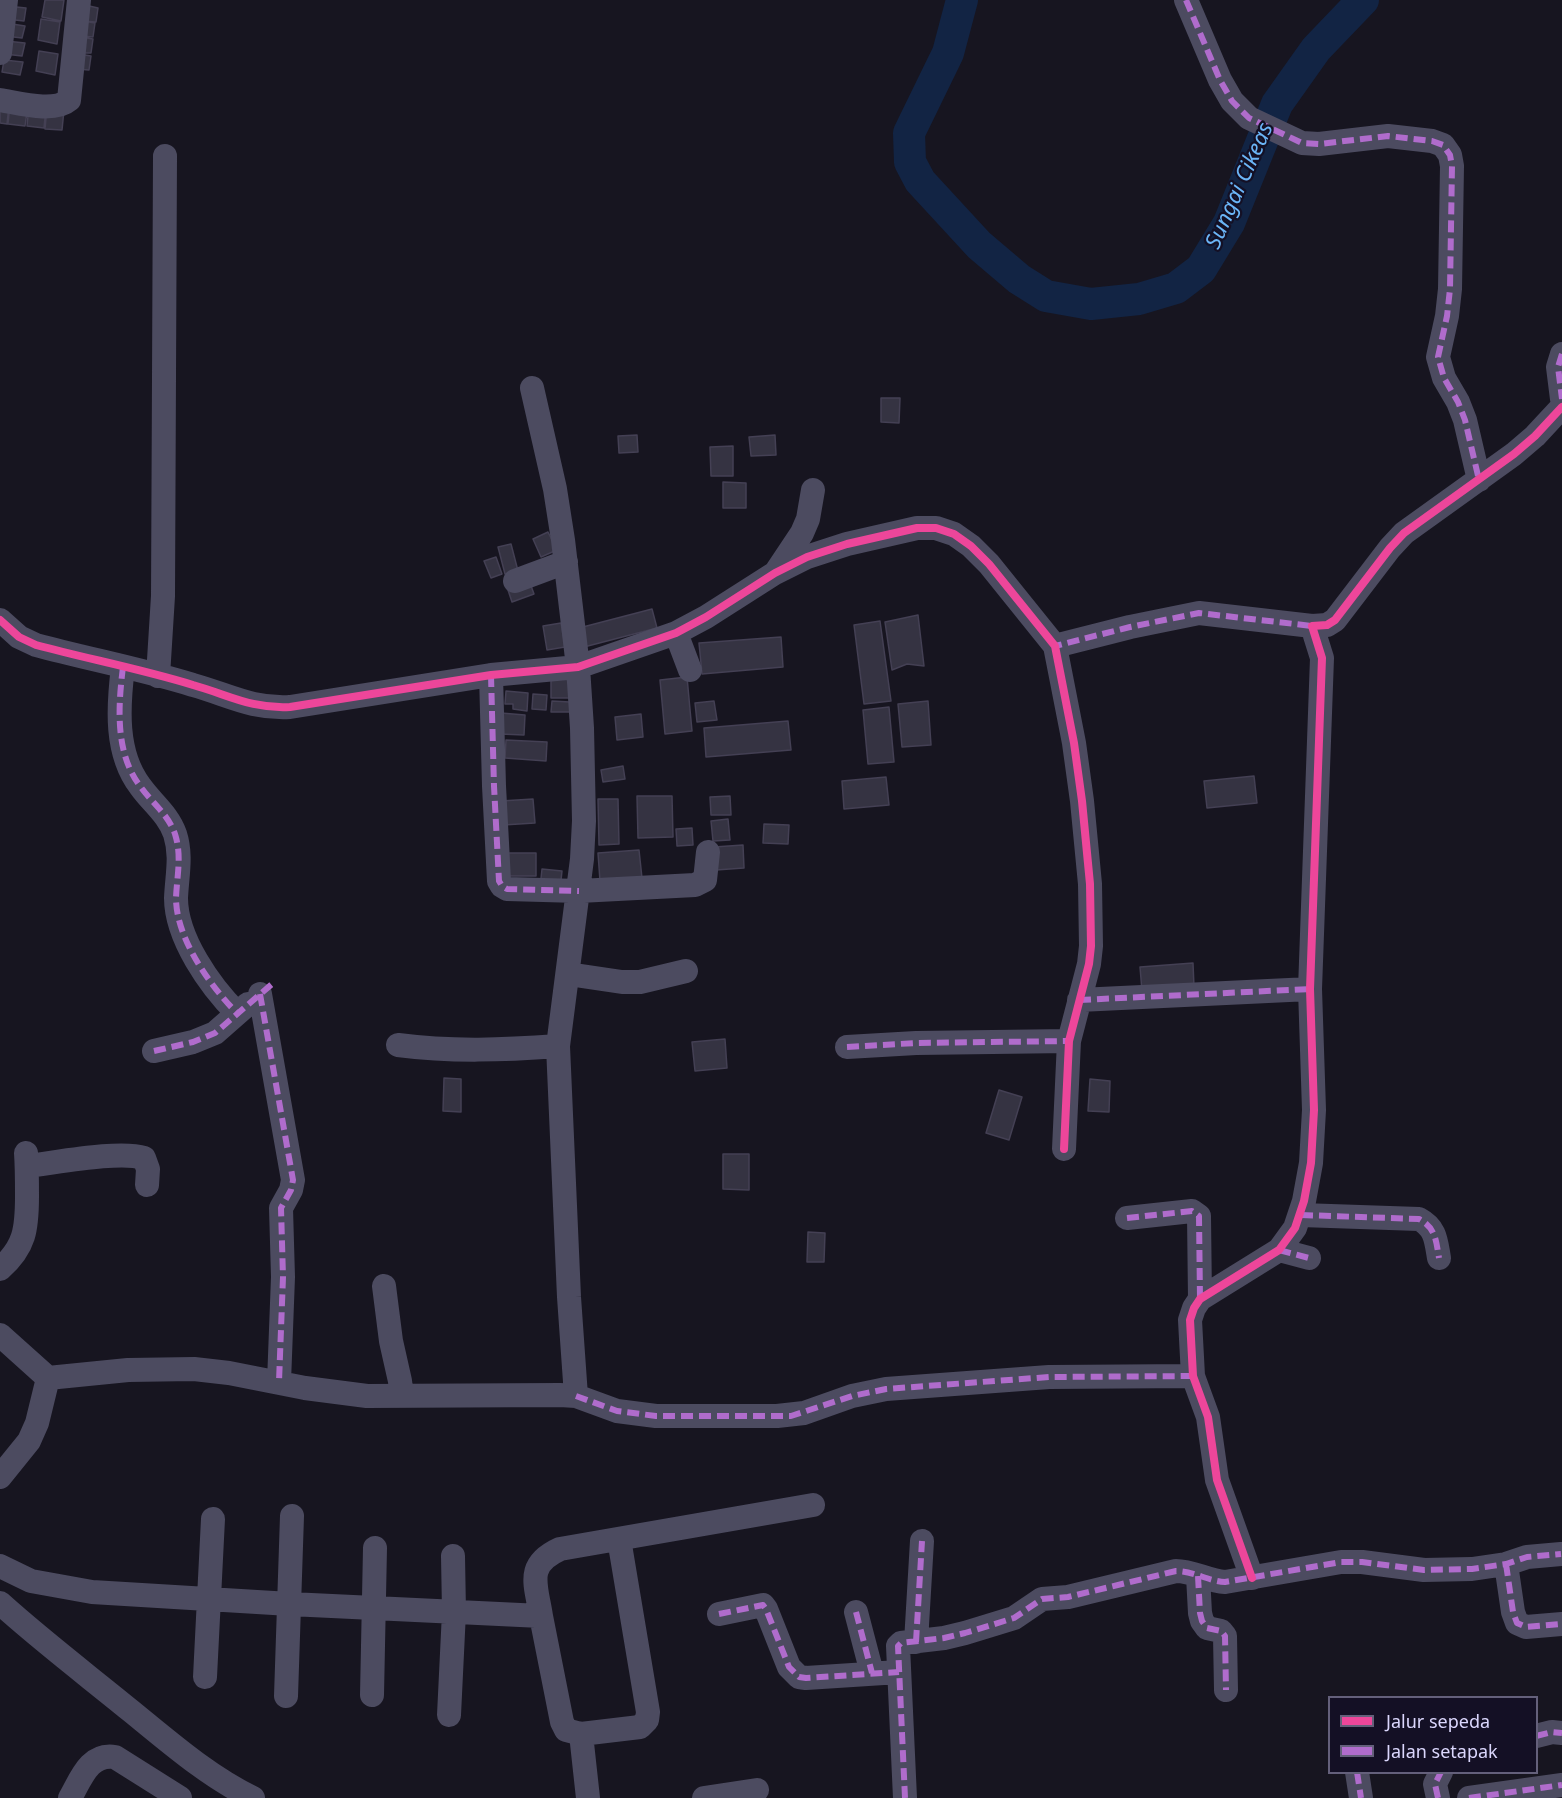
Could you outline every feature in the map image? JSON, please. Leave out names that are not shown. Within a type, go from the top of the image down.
[{"type":"street","points":[[0,53],[6,0]]},
{"type":"street","points":[[0,100],[50,107],[64,104],[69,100],[79,0]]},
{"type":"street","points":[[1186,0],[1220,80],[1232,101],[1249,118],[1302,143],[1319,144],[1388,136],[1432,141],[1443,145],[1450,155],[1452,166],[1450,289],[1438,357],[1444,378],[1465,420],[1479,480]]},
{"type":"street","points":[[158,676],[162,596],[165,156]]},
{"type":"street","points":[[1562,354],[1558,367],[1562,399]]},
{"type":"street","points":[[532,388],[555,489],[566,562],[578,667],[584,781],[584,821],[579,891],[558,1046],[569,1297],[576,1396]]},
{"type":"street","points":[[1055,646],[1199,613],[1312,626],[1327,625],[1335,620],[1404,533],[1515,454],[1562,407]]},
{"type":"street","points":[[776,573],[802,533],[808,519],[813,490]]},
{"type":"street","points":[[0,620],[19,637],[36,645],[193,685],[250,704],[270,708],[290,707],[491,675],[578,667],[676,633],[807,557],[847,544],[916,528],[936,528],[954,534],[971,546],[989,564],[1055,646],[1081,789],[1090,884],[1091,946],[1089,964],[1069,1041],[1064,1149]]},
{"type":"street","points":[[515,581],[566,562]]},
{"type":"street","points":[[1200,1299],[1279,1250],[1287,1241],[1301,1215],[1311,1163],[1314,1110],[1310,989],[1322,658],[1312,626]]},
{"type":"street","points":[[676,633],[690,670]]},
{"type":"street","points":[[123,667],[119,713],[124,755],[130,772],[164,813],[174,832],[179,850],[180,870],[176,897],[184,933],[200,967],[221,998],[237,1014]]},
{"type":"street","points":[[491,675],[494,786],[499,881],[502,886],[507,890],[579,891],[701,883],[707,874],[708,852]]},
{"type":"street","points":[[568,974],[631,982],[656,979],[686,970]]},
{"type":"street","points":[[154,1051],[215,1033],[266,989],[268,1033],[293,1180],[293,1185],[281,1208],[283,1277],[279,1382]]},
{"type":"street","points":[[1079,1000],[1310,989]]},
{"type":"street","points":[[847,1047],[916,1043],[1069,1041]]},
{"type":"street","points":[[398,1045],[439,1050],[558,1046]]},
{"type":"street","points":[[0,1269],[12,1259],[27,1226],[26,1160],[137,1156],[144,1158],[148,1163],[147,1185]]},
{"type":"street","points":[[1127,1218],[1192,1211],[1199,1216],[1200,1299],[1190,1320],[1193,1376],[1208,1417],[1217,1480],[1252,1578]]},
{"type":"street","points":[[1301,1215],[1419,1219],[1428,1224],[1433,1231],[1439,1258]]},
{"type":"street","points":[[1279,1250],[1309,1258]]},
{"type":"street","points":[[384,1286],[391,1341],[402,1396]]},
{"type":"street","points":[[0,1335],[48,1378],[128,1370],[194,1369],[334,1392],[402,1396],[576,1396],[617,1411],[656,1416],[790,1416],[852,1396],[886,1389],[1049,1377],[1193,1376]]},
{"type":"street","points":[[2,1472],[29,1442],[37,1423],[48,1378]]},
{"type":"street","points":[[619,1539],[648,1712],[647,1720],[640,1727],[581,1734],[566,1730],[562,1722],[541,1616],[535,1579],[537,1565],[547,1555],[560,1549],[813,1505]]},
{"type":"street","points":[[286,1696],[292,1516]]},
{"type":"street","points":[[205,1677],[213,1519]]},
{"type":"street","points":[[916,1642],[922,1541]]},
{"type":"street","points":[[372,1695],[375,1548]]},
{"type":"street","points":[[905,1798],[898,1646],[901,1643],[944,1638],[1014,1618],[1042,1599],[1068,1596],[1176,1570],[1217,1581],[1252,1578],[1341,1562],[1362,1562],[1424,1570],[1472,1569],[1506,1564],[1527,1557],[1561,1554]]},
{"type":"street","points":[[449,1715],[454,1612],[453,1556]]},
{"type":"street","points":[[1506,1564],[1513,1612],[1517,1623],[1526,1627],[1562,1624]]},
{"type":"street","points":[[0,1566],[31,1581],[92,1592],[541,1616]]},
{"type":"street","points":[[1198,1576],[1202,1621],[1207,1628],[1221,1631],[1225,1636],[1226,1690]]},
{"type":"street","points":[[0,1603],[156,1732],[233,1788],[253,1798]]},
{"type":"street","points":[[719,1614],[763,1605],[789,1667],[798,1677],[899,1672]]},
{"type":"street","points":[[856,1612],[872,1673]]},
{"type":"street","points":[[1538,1736],[1562,1732]]},
{"type":"street","points":[[581,1734],[588,1798]]},
{"type":"street","points":[[70,1798],[90,1764],[107,1756],[115,1757],[180,1798]]},
{"type":"street","points":[[1357,1774],[1361,1798]]},
{"type":"street","points":[[1469,1798],[1562,1785]]},
{"type":"street","points":[[704,1798],[757,1790]]},
{"type":"building","points":[[45,0],[64,0],[61,21],[42,17]]},
{"type":"building","points":[[85,5],[98,8],[96,22],[83,21]]},
{"type":"building","points":[[7,6],[26,8],[24,21],[6,19]]},
{"type":"building","points":[[41,19],[60,22],[57,44],[38,40]]},
{"type":"building","points":[[83,21],[95,23],[93,37],[81,36]]},
{"type":"building","points":[[6,23],[25,26],[22,38],[5,36]]},
{"type":"building","points":[[81,37],[93,39],[91,53],[79,53]]},
{"type":"building","points":[[6,41],[25,43],[22,56],[4,54]]},
{"type":"building","points":[[39,51],[58,54],[55,75],[36,71]]},
{"type":"building","points":[[79,54],[91,56],[89,70],[77,69]]},
{"type":"building","points":[[4,60],[23,62],[20,75],[2,72]]},
{"type":"building","points":[[0,103],[9,104],[7,124],[0,123]]},
{"type":"building","points":[[10,104],[28,105],[25,126],[8,124]]},
{"type":"building","points":[[29,106],[46,107],[44,128],[27,126]]},
{"type":"building","points":[[47,108],[64,110],[62,130],[45,129]]},
{"type":"building","points":[[881,398],[900,398],[899,423],[881,422]]},
{"type":"building","points":[[637,435],[638,452],[619,453],[618,436]]},
{"type":"building","points":[[775,435],[776,455],[751,456],[749,437]]},
{"type":"building","points":[[733,446],[733,476],[711,476],[710,447]]},
{"type":"building","points":[[723,482],[746,483],[746,508],[723,508]]},
{"type":"building","points":[[548,532],[557,550],[541,557],[533,539]]},
{"type":"building","points":[[511,544],[518,571],[505,574],[498,547]]},
{"type":"building","points":[[496,557],[502,574],[491,578],[484,561]]},
{"type":"building","points":[[530,583],[534,594],[512,602],[508,590]]},
{"type":"building","points":[[652,609],[657,628],[584,647],[579,628]]},
{"type":"building","points":[[918,615],[924,666],[907,664],[892,670],[885,622]]},
{"type":"building","points":[[880,621],[891,701],[864,704],[854,625]]},
{"type":"building","points":[[561,623],[565,647],[547,650],[543,626]]},
{"type":"building","points":[[781,637],[783,667],[702,674],[699,643]]},
{"type":"building","points":[[687,677],[692,731],[665,734],[660,680]]},
{"type":"building","points":[[551,678],[569,678],[569,698],[551,698]]},
{"type":"building","points":[[506,691],[528,693],[527,711],[513,709],[513,704],[505,704]]},
{"type":"building","points":[[533,694],[547,695],[546,710],[532,709]]},
{"type":"building","points":[[552,701],[570,702],[570,712],[551,712]]},
{"type":"building","points":[[714,701],[717,720],[697,722],[695,703]]},
{"type":"building","points":[[928,701],[931,745],[902,747],[898,704]]},
{"type":"building","points":[[889,707],[894,762],[868,764],[863,710]]},
{"type":"building","points":[[501,713],[525,715],[524,735],[500,734]]},
{"type":"building","points":[[641,714],[643,737],[617,740],[615,717]]},
{"type":"building","points":[[788,721],[791,750],[706,757],[704,728]]},
{"type":"building","points":[[506,740],[547,742],[546,761],[505,758]]},
{"type":"building","points":[[623,766],[625,779],[603,782],[601,770]]},
{"type":"building","points":[[1254,776],[1257,803],[1207,808],[1204,781]]},
{"type":"building","points":[[886,777],[889,805],[844,809],[842,781]]},
{"type":"building","points":[[637,796],[672,796],[673,837],[638,838]]},
{"type":"building","points":[[730,796],[731,815],[711,815],[710,797]]},
{"type":"building","points":[[533,799],[535,823],[503,825],[501,801]]},
{"type":"building","points":[[598,799],[618,799],[619,844],[599,845]]},
{"type":"building","points":[[728,819],[730,840],[713,841],[711,821]]},
{"type":"building","points":[[764,824],[789,825],[788,844],[763,843]]},
{"type":"building","points":[[692,828],[693,845],[677,846],[676,829]]},
{"type":"building","points":[[743,845],[744,868],[716,870],[714,847]]},
{"type":"building","points":[[639,850],[642,878],[600,881],[598,853]]},
{"type":"building","points":[[507,853],[536,853],[536,876],[508,876]]},
{"type":"building","points":[[542,869],[562,871],[560,890],[540,888]]},
{"type":"building","points":[[1193,963],[1194,987],[1142,991],[1140,967]]},
{"type":"building","points":[[725,1039],[727,1068],[695,1071],[692,1042]]},
{"type":"building","points":[[444,1078],[461,1079],[461,1112],[443,1111]]},
{"type":"building","points":[[1090,1079],[1110,1081],[1109,1112],[1088,1111]]},
{"type":"building","points":[[999,1090],[1022,1097],[1009,1140],[986,1133]]},
{"type":"building","points":[[723,1154],[749,1154],[749,1190],[723,1189]]},
{"type":"building","points":[[808,1232],[825,1233],[824,1262],[807,1262]]},
{"type":"waterway","name":"Sungai Cikeas","points":[[962,0],[948,53],[909,133],[910,162],[920,181],[979,245],[1019,279],[1046,296],[1091,304],[1139,299],[1176,288],[1201,269],[1229,223],[1277,104],[1316,49],[1363,0]]},
{"type":"marked path","points":[[1186,0],[1220,80],[1232,101],[1249,118],[1302,143],[1319,144],[1388,136],[1432,141],[1443,145],[1450,155],[1452,166],[1450,289],[1438,357],[1444,378],[1465,420],[1479,480]]},
{"type":"marked path","points":[[1562,354],[1558,367],[1562,399]]},
{"type":"marked path","points":[[1056,651],[1055,646],[1199,613],[1312,626]]},
{"type":"marked path","points":[[123,667],[120,698],[122,744],[132,773],[168,820],[175,834],[179,858],[176,898],[182,929],[196,960],[216,989],[237,1013]]},
{"type":"marked path","points":[[491,675],[499,881],[507,889],[579,891]]},
{"type":"marked path","points":[[154,1051],[193,1042],[215,1033],[272,984]]},
{"type":"marked path","points":[[1079,1000],[1310,989]]},
{"type":"marked path","points":[[260,994],[293,1180],[291,1190],[281,1208],[283,1277],[279,1382]]},
{"type":"marked path","points":[[847,1047],[916,1043],[1069,1041]]},
{"type":"marked path","points":[[1127,1218],[1192,1211],[1199,1216],[1200,1299]]},
{"type":"marked path","points":[[1301,1215],[1419,1219],[1432,1231],[1439,1258]]},
{"type":"marked path","points":[[1279,1250],[1309,1258]]},
{"type":"marked path","points":[[576,1396],[617,1411],[656,1416],[791,1416],[852,1396],[886,1389],[1049,1377],[1193,1376]]},
{"type":"marked path","points":[[916,1642],[922,1541]]},
{"type":"marked path","points":[[905,1798],[898,1646],[901,1643],[944,1638],[1014,1618],[1042,1599],[1068,1597],[1176,1571],[1225,1582],[1341,1562],[1362,1562],[1424,1570],[1472,1569],[1506,1564],[1527,1557],[1561,1554]]},
{"type":"marked path","points":[[1506,1564],[1513,1612],[1517,1623],[1526,1627],[1562,1624]]},
{"type":"marked path","points":[[1198,1576],[1202,1621],[1207,1628],[1221,1631],[1225,1636],[1226,1690]]},
{"type":"marked path","points":[[719,1614],[763,1605],[789,1667],[799,1677],[899,1672]]},
{"type":"marked path","points":[[856,1612],[872,1673]]},
{"type":"marked path","points":[[1538,1736],[1552,1732],[1562,1733]]},
{"type":"marked path","points":[[1357,1774],[1361,1798]]},
{"type":"marked path","points":[[1438,1798],[1435,1784],[1440,1774]]},
{"type":"marked path","points":[[1469,1798],[1562,1785]]},
{"type":"cycle path","points":[[1252,1578],[1217,1480],[1208,1417],[1193,1376],[1190,1320],[1200,1299],[1279,1250],[1295,1228],[1304,1201],[1311,1163],[1314,1110],[1310,989],[1322,658],[1312,626],[1327,625],[1335,620],[1404,533],[1514,454],[1535,436],[1562,407]]},
{"type":"cycle path","points":[[0,620],[19,637],[36,645],[173,679],[252,704],[290,707],[491,675],[578,667],[676,633],[706,617],[775,573],[807,557],[847,544],[917,528],[936,528],[954,534],[971,546],[989,564],[1055,646],[1074,743],[1090,884],[1091,946],[1089,964],[1069,1041],[1064,1149]]}]
